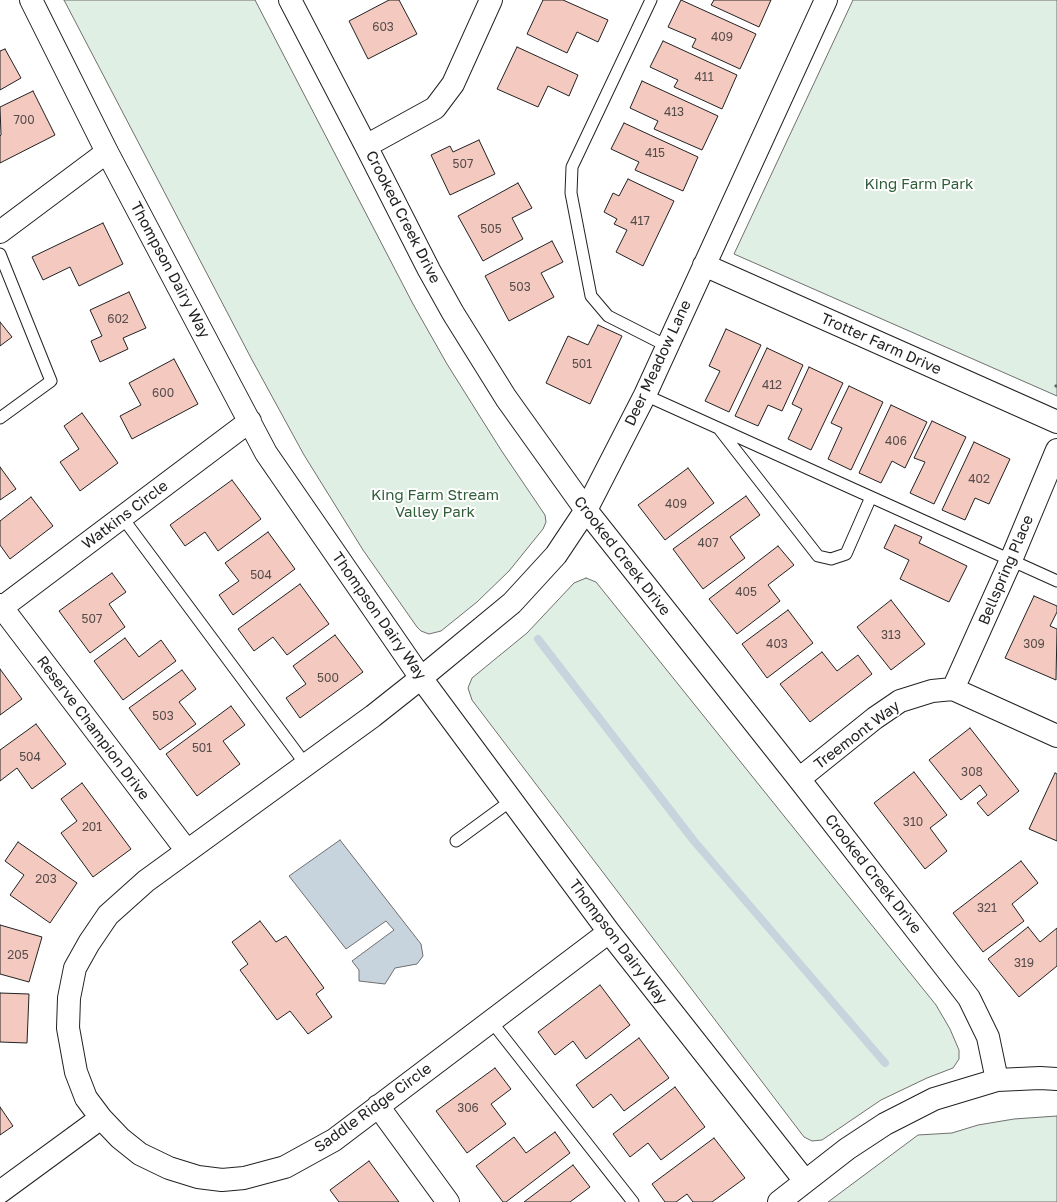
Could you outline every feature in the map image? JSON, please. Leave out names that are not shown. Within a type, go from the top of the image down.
[{"type":"street","name":"Thompson Dairy Way","points":[[31,0],[107,152],[266,452],[421,678],[609,932],[805,1181]]},
{"type":"street","name":"Crooked Creek Drive","points":[[290,0],[429,270],[453,313],[506,398],[586,510],[969,998],[988,1037],[997,1080]]},
{"type":"street","points":[[366,146],[435,108],[453,84],[491,0]]},
{"type":"street","name":"Deer Meadow Lane","points":[[421,678],[512,603],[556,555],[586,510],[645,395],[826,0]]},
{"type":"street","points":[[0,232],[107,152]]},
{"type":"street","name":"Trotter Farm Drive","points":[[704,265],[1057,422]]},
{"type":"street","name":"Watkins Circle","points":[[1,607],[250,421]]},
{"type":"street","name":"Bellspring Place","points":[[953,690],[1011,560],[1057,450]]},
{"type":"street","name":"Reserve Champion Drive","points":[[1,607],[187,851]]},
{"type":"street","name":"Saddle Ridge Circle","points":[[421,678],[373,716],[146,880],[108,915],[75,968],[68,998],[68,1028],[76,1072],[86,1098],[101,1118],[120,1138],[140,1154],[169,1168],[198,1177],[222,1180],[244,1178],[285,1167],[334,1140],[609,932]]},
{"type":"street","name":"Treemont Way","points":[[799,779],[875,718],[900,702],[932,691],[953,690],[1057,736]]},
{"type":"street","points":[[779,1202],[862,1139],[885,1124],[934,1099],[997,1080],[1040,1078],[1057,1080]]},
{"type":"street","points":[[378,1106],[448,1202]]},
{"type":"street","points":[[0,1192],[101,1118]]},
{"type":"lane","points":[[651,0],[572,167],[572,193],[592,296],[608,316],[667,346]]},
{"type":"lane","points":[[0,254],[50,380],[0,418]]},
{"type":"lane","points":[[645,395],[1057,581]]},
{"type":"lane","points":[[718,428],[818,556],[831,560],[846,554],[871,497]]},
{"type":"lane","points":[[122,517],[306,765]]},
{"type":"lane","points":[[456,841],[512,800]]},
{"type":"lane","points":[[491,1021],[633,1202]]},
{"type":"green space","name":"King Farm Stream Valley Park","points":[[64,0],[255,0],[413,304],[447,364],[501,450],[545,515],[546,522],[543,529],[509,571],[477,602],[441,631],[429,634],[417,627],[363,550],[304,455],[251,358]]},
{"type":"green space","name":"King Farm Park","points":[[853,0],[1057,0],[1057,396],[734,254]]},
{"type":"green space","points":[[586,578],[596,582],[936,1005],[950,1029],[959,1050],[959,1059],[953,1068],[881,1100],[822,1140],[812,1141],[804,1137],[472,700],[468,688],[472,678],[527,633],[574,583]]},
{"type":"green space","points":[[1057,1116],[1057,1202],[828,1202],[918,1135],[952,1133],[978,1125],[1014,1119]]},
{"type":"shaded area","points":[[340,840],[421,944],[423,956],[417,964],[395,968],[385,984],[359,981],[359,970],[352,961],[394,930],[386,921],[346,949],[289,876]]},
{"type":"building","points":[[389,0],[399,0],[417,34],[368,59],[349,21]]},
{"type":"building","points":[[543,0],[563,0],[608,20],[598,42],[577,32],[567,53],[527,34]]},
{"type":"building","points":[[681,0],[756,34],[740,69],[692,47],[696,39],[668,27]]},
{"type":"building","points":[[714,0],[771,0],[759,27],[711,5]]},
{"type":"building","points":[[663,41],[737,75],[722,109],[674,87],[678,80],[650,67]]},
{"type":"building","points":[[517,47],[578,75],[569,96],[548,86],[538,107],[497,89]]},
{"type":"building","points":[[5,49],[21,78],[0,90],[0,51]]},
{"type":"building","points":[[642,81],[718,116],[702,150],[654,129],[658,121],[630,108]]},
{"type":"building","points":[[33,91],[55,135],[0,163],[0,107]]},
{"type":"building","points":[[624,123],[698,157],[683,191],[635,170],[639,162],[611,149]]},
{"type":"building","points":[[479,140],[495,174],[450,195],[431,155],[450,146],[453,152]]},
{"type":"building","points":[[628,179],[674,201],[643,266],[616,252],[627,230],[614,224],[617,219],[604,212],[613,193],[619,196]]},
{"type":"building","points":[[518,183],[532,208],[512,218],[523,239],[483,261],[458,216]]},
{"type":"building","points":[[103,223],[123,264],[79,286],[70,267],[43,280],[32,257]]},
{"type":"building","points":[[552,241],[563,262],[541,273],[554,297],[509,321],[485,276]]},
{"type":"building","points":[[129,292],[146,328],[123,338],[128,349],[100,362],[91,341],[102,336],[90,310]]},
{"type":"building","points":[[0,322],[12,337],[0,346]]},
{"type":"building","points":[[598,325],[622,336],[590,404],[546,383],[568,336],[588,345]]},
{"type":"building","points":[[726,329],[761,345],[729,412],[705,401],[720,371],[709,366]]},
{"type":"building","points":[[767,348],[803,365],[782,411],[768,405],[758,426],[735,416]]},
{"type":"building","points":[[174,359],[198,404],[132,439],[120,416],[141,405],[129,383]]},
{"type":"building","points":[[809,367],[843,383],[811,450],[788,439],[802,409],[792,404]]},
{"type":"building","points":[[849,386],[883,402],[851,470],[828,459],[842,428],[831,423]]},
{"type":"building","points":[[891,405],[927,422],[905,468],[892,461],[881,483],[859,473]]},
{"type":"building","points":[[82,413],[118,463],[80,491],[60,462],[79,449],[64,426]]},
{"type":"building","points":[[932,421],[966,437],[934,504],[910,493],[925,462],[914,458]]},
{"type":"building","points":[[974,442],[1010,459],[989,504],[975,498],[965,520],[942,510]]},
{"type":"building","points":[[0,467],[16,489],[0,500]]},
{"type":"building","points":[[688,468],[714,503],[665,540],[638,505]]},
{"type":"building","points":[[232,480],[261,519],[218,551],[205,532],[185,546],[170,525]]},
{"type":"building","points":[[746,496],[760,515],[730,537],[745,558],[703,589],[673,549]]},
{"type":"building","points":[[31,497],[53,526],[10,559],[0,545],[0,521]]},
{"type":"building","points":[[895,525],[922,537],[919,543],[967,566],[949,602],[900,579],[909,560],[884,548]]},
{"type":"building","points":[[268,532],[295,569],[233,615],[219,595],[239,581],[225,563]]},
{"type":"building","points":[[778,546],[794,565],[768,585],[780,601],[737,634],[709,599]]},
{"type":"building","points":[[112,573],[126,592],[109,604],[125,627],[90,653],[59,611]]},
{"type":"building","points":[[300,584],[329,624],[287,655],[273,637],[254,651],[238,629]]},
{"type":"building","points":[[1034,596],[1057,606],[1057,612],[1050,626],[1057,629],[1056,680],[1005,658]]},
{"type":"building","points":[[891,600],[925,644],[891,670],[857,627]]},
{"type":"building","points":[[788,610],[813,643],[767,678],[742,644]]},
{"type":"building","points":[[335,635],[363,672],[300,718],[286,698],[306,684],[293,666]]},
{"type":"building","points":[[125,638],[139,657],[161,640],[176,661],[123,700],[94,661]]},
{"type":"building","points":[[822,652],[837,671],[858,655],[872,674],[810,722],[780,684]]},
{"type":"building","points":[[0,669],[22,699],[0,715]]},
{"type":"building","points":[[182,670],[196,689],[179,702],[196,724],[160,750],[129,708]]},
{"type":"building","points":[[231,706],[245,725],[223,741],[240,764],[197,796],[166,754]]},
{"type":"building","points":[[36,724],[66,764],[32,789],[17,768],[0,781],[0,750]]},
{"type":"building","points":[[970,728],[1019,791],[988,816],[977,803],[987,795],[980,785],[961,800],[929,760]]},
{"type":"building","points":[[914,772],[947,815],[930,828],[947,851],[925,869],[874,803]]},
{"type":"building","points":[[1055,773],[1057,774],[1057,841],[1029,829]]},
{"type":"building","points":[[82,783],[131,849],[93,877],[61,833],[77,821],[61,799]]},
{"type":"building","points":[[18,842],[77,883],[50,923],[10,895],[24,875],[5,861]]},
{"type":"building","points":[[1021,861],[1038,883],[1012,904],[1024,921],[983,952],[953,913]]},
{"type":"building","points":[[260,921],[276,942],[286,936],[324,988],[316,994],[332,1017],[308,1034],[290,1011],[277,1020],[240,970],[248,964],[232,942]]},
{"type":"building","points":[[0,925],[42,937],[29,982],[0,974]]},
{"type":"building","points":[[1028,927],[1040,942],[1057,928],[1057,966],[1019,997],[988,959]]},
{"type":"building","points":[[600,985],[630,1025],[586,1059],[573,1041],[555,1055],[538,1032]]},
{"type":"building","points":[[0,993],[29,994],[27,1043],[0,1042]]},
{"type":"building","points":[[639,1038],[669,1078],[624,1111],[611,1094],[593,1108],[576,1085]]},
{"type":"building","points":[[495,1068],[511,1089],[491,1104],[506,1124],[467,1153],[436,1111]]},
{"type":"building","points":[[675,1087],[705,1127],[661,1160],[648,1143],[630,1157],[613,1134]]},
{"type":"building","points":[[0,1107],[13,1126],[0,1135]]},
{"type":"building","points":[[555,1132],[570,1153],[506,1202],[503,1202],[476,1166],[514,1137],[526,1153]]},
{"type":"building","points":[[714,1138],[745,1178],[712,1202],[693,1202],[687,1194],[676,1202],[665,1202],[652,1184]]},
{"type":"building","points":[[369,1161],[399,1202],[339,1202],[330,1190]]},
{"type":"building","points":[[573,1165],[590,1187],[570,1202],[524,1202]]},
{"type":"waterway","points":[[538,639],[694,841],[885,1063]]}]
